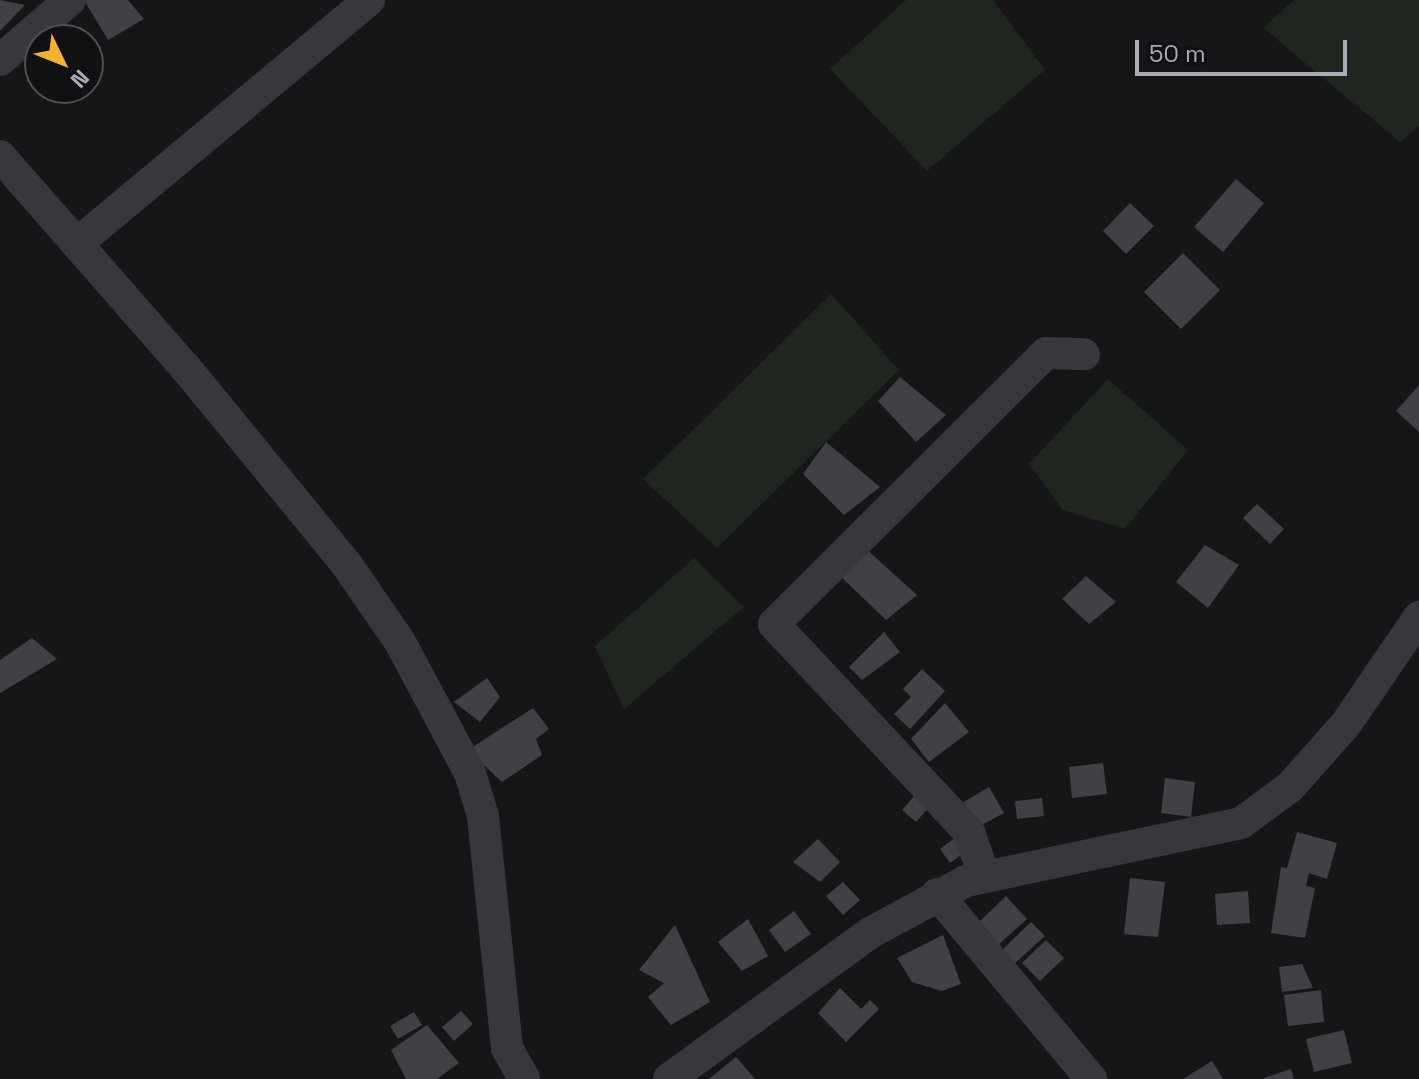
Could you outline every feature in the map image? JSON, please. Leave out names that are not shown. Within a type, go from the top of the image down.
[{"type":"street","points":[[0,60],[70,0]]},
{"type":"street","points":[[80,241],[369,0]]},
{"type":"street","points":[[0,156],[80,241],[378,605],[470,773],[494,891],[507,1048],[524,1079]]},
{"type":"street","points":[[984,876],[969,832],[774,624],[1046,353],[1084,354]]},
{"type":"street","points":[[669,1079],[745,1018],[937,894],[984,876],[1241,823],[1290,787],[1346,724],[1419,617]]},
{"type":"street","points":[[937,894],[1091,1079]]},
{"type":"shaded area","points":[[906,0],[993,0],[1045,70],[927,171],[830,69]]},
{"type":"shaded area","points":[[1294,0],[1419,0],[1419,126],[1400,142],[1263,28]]},
{"type":"shaded area","points":[[831,294],[899,370],[717,548],[643,479]]},
{"type":"shaded area","points":[[1108,379],[1188,450],[1125,529],[1063,510],[1029,464]]},
{"type":"shaded area","points":[[694,558],[744,607],[624,709],[595,646]]},
{"type":"building","points":[[0,0],[25,5],[0,31]]},
{"type":"building","points":[[84,0],[128,0],[144,19],[108,40],[104,24],[98,24]]},
{"type":"building","points":[[1236,179],[1264,203],[1223,252],[1194,227]]},
{"type":"building","points":[[1130,203],[1154,226],[1126,254],[1103,231]]},
{"type":"building","points":[[1183,253],[1220,290],[1181,329],[1144,292]]},
{"type":"building","points":[[900,377],[946,415],[916,442],[878,401]]},
{"type":"building","points":[[1419,385],[1419,432],[1396,411]]},
{"type":"building","points":[[826,442],[880,487],[844,515],[803,474]]},
{"type":"building","points":[[1257,504],[1284,529],[1270,544],[1243,518]]},
{"type":"building","points":[[1205,545],[1239,565],[1208,608],[1176,582]]},
{"type":"building","points":[[864,547],[917,595],[886,620],[837,573]]},
{"type":"building","points":[[1086,576],[1116,602],[1089,624],[1062,599]]},
{"type":"building","points":[[884,632],[900,652],[862,680],[849,667]]},
{"type":"building","points":[[32,638],[57,659],[0,693],[0,660]]},
{"type":"building","points":[[922,669],[945,691],[910,729],[894,714],[911,697],[903,689]]},
{"type":"building","points":[[487,678],[500,697],[480,722],[454,702]]},
{"type":"building","points":[[945,703],[969,732],[929,762],[911,739]]},
{"type":"building","points":[[533,708],[549,729],[536,739],[542,755],[502,782],[468,750]]},
{"type":"building","points":[[1103,763],[1107,794],[1072,798],[1069,767]]},
{"type":"building","points":[[1165,778],[1195,782],[1191,817],[1161,813]]},
{"type":"building","points":[[989,787],[1004,813],[976,828],[962,803]]},
{"type":"building","points":[[916,794],[930,806],[916,822],[902,810]]},
{"type":"building","points":[[1042,798],[1044,816],[1017,819],[1015,801]]},
{"type":"building","points":[[1297,832],[1337,843],[1327,879],[1309,873],[1306,886],[1315,888],[1305,938],[1271,933],[1281,867],[1287,868]]},
{"type":"building","points":[[960,834],[970,849],[950,863],[940,849]]},
{"type":"building","points":[[818,839],[840,862],[820,882],[793,862]]},
{"type":"building","points":[[1130,878],[1165,882],[1158,937],[1124,934]]},
{"type":"building","points":[[843,882],[860,900],[843,915],[826,896]]},
{"type":"building","points":[[1248,891],[1250,923],[1217,925],[1215,894]]},
{"type":"building","points":[[1006,896],[1027,919],[997,946],[977,924]]},
{"type":"building","points":[[794,911],[811,934],[785,952],[769,930]]},
{"type":"building","points":[[748,919],[768,956],[742,971],[718,942]]},
{"type":"building","points":[[1031,922],[1045,936],[1014,964],[1002,950]]},
{"type":"building","points":[[675,925],[710,1002],[671,1025],[648,997],[664,983],[639,970]]},
{"type":"building","points":[[943,935],[961,984],[942,991],[912,982],[897,958]]},
{"type":"building","points":[[1046,940],[1064,958],[1040,981],[1022,963]]},
{"type":"building","points":[[1302,964],[1313,988],[1282,992],[1279,967]]},
{"type":"building","points":[[840,988],[861,1009],[870,1000],[879,1009],[846,1042],[818,1013]]},
{"type":"building","points":[[1321,990],[1324,1022],[1288,1026],[1284,995]]},
{"type":"building","points":[[461,1011],[473,1024],[454,1041],[442,1027]]},
{"type":"building","points":[[414,1012],[422,1025],[398,1039],[390,1026]]},
{"type":"building","points":[[427,1025],[459,1063],[437,1079],[406,1079],[391,1050]]},
{"type":"building","points":[[1344,1030],[1352,1063],[1314,1072],[1306,1039]]},
{"type":"building","points":[[736,1057],[755,1079],[709,1079]]},
{"type":"building","points":[[1212,1061],[1223,1079],[1183,1079]]},
{"type":"building","points":[[1291,1069],[1294,1079],[1264,1079],[1264,1078]]}]
